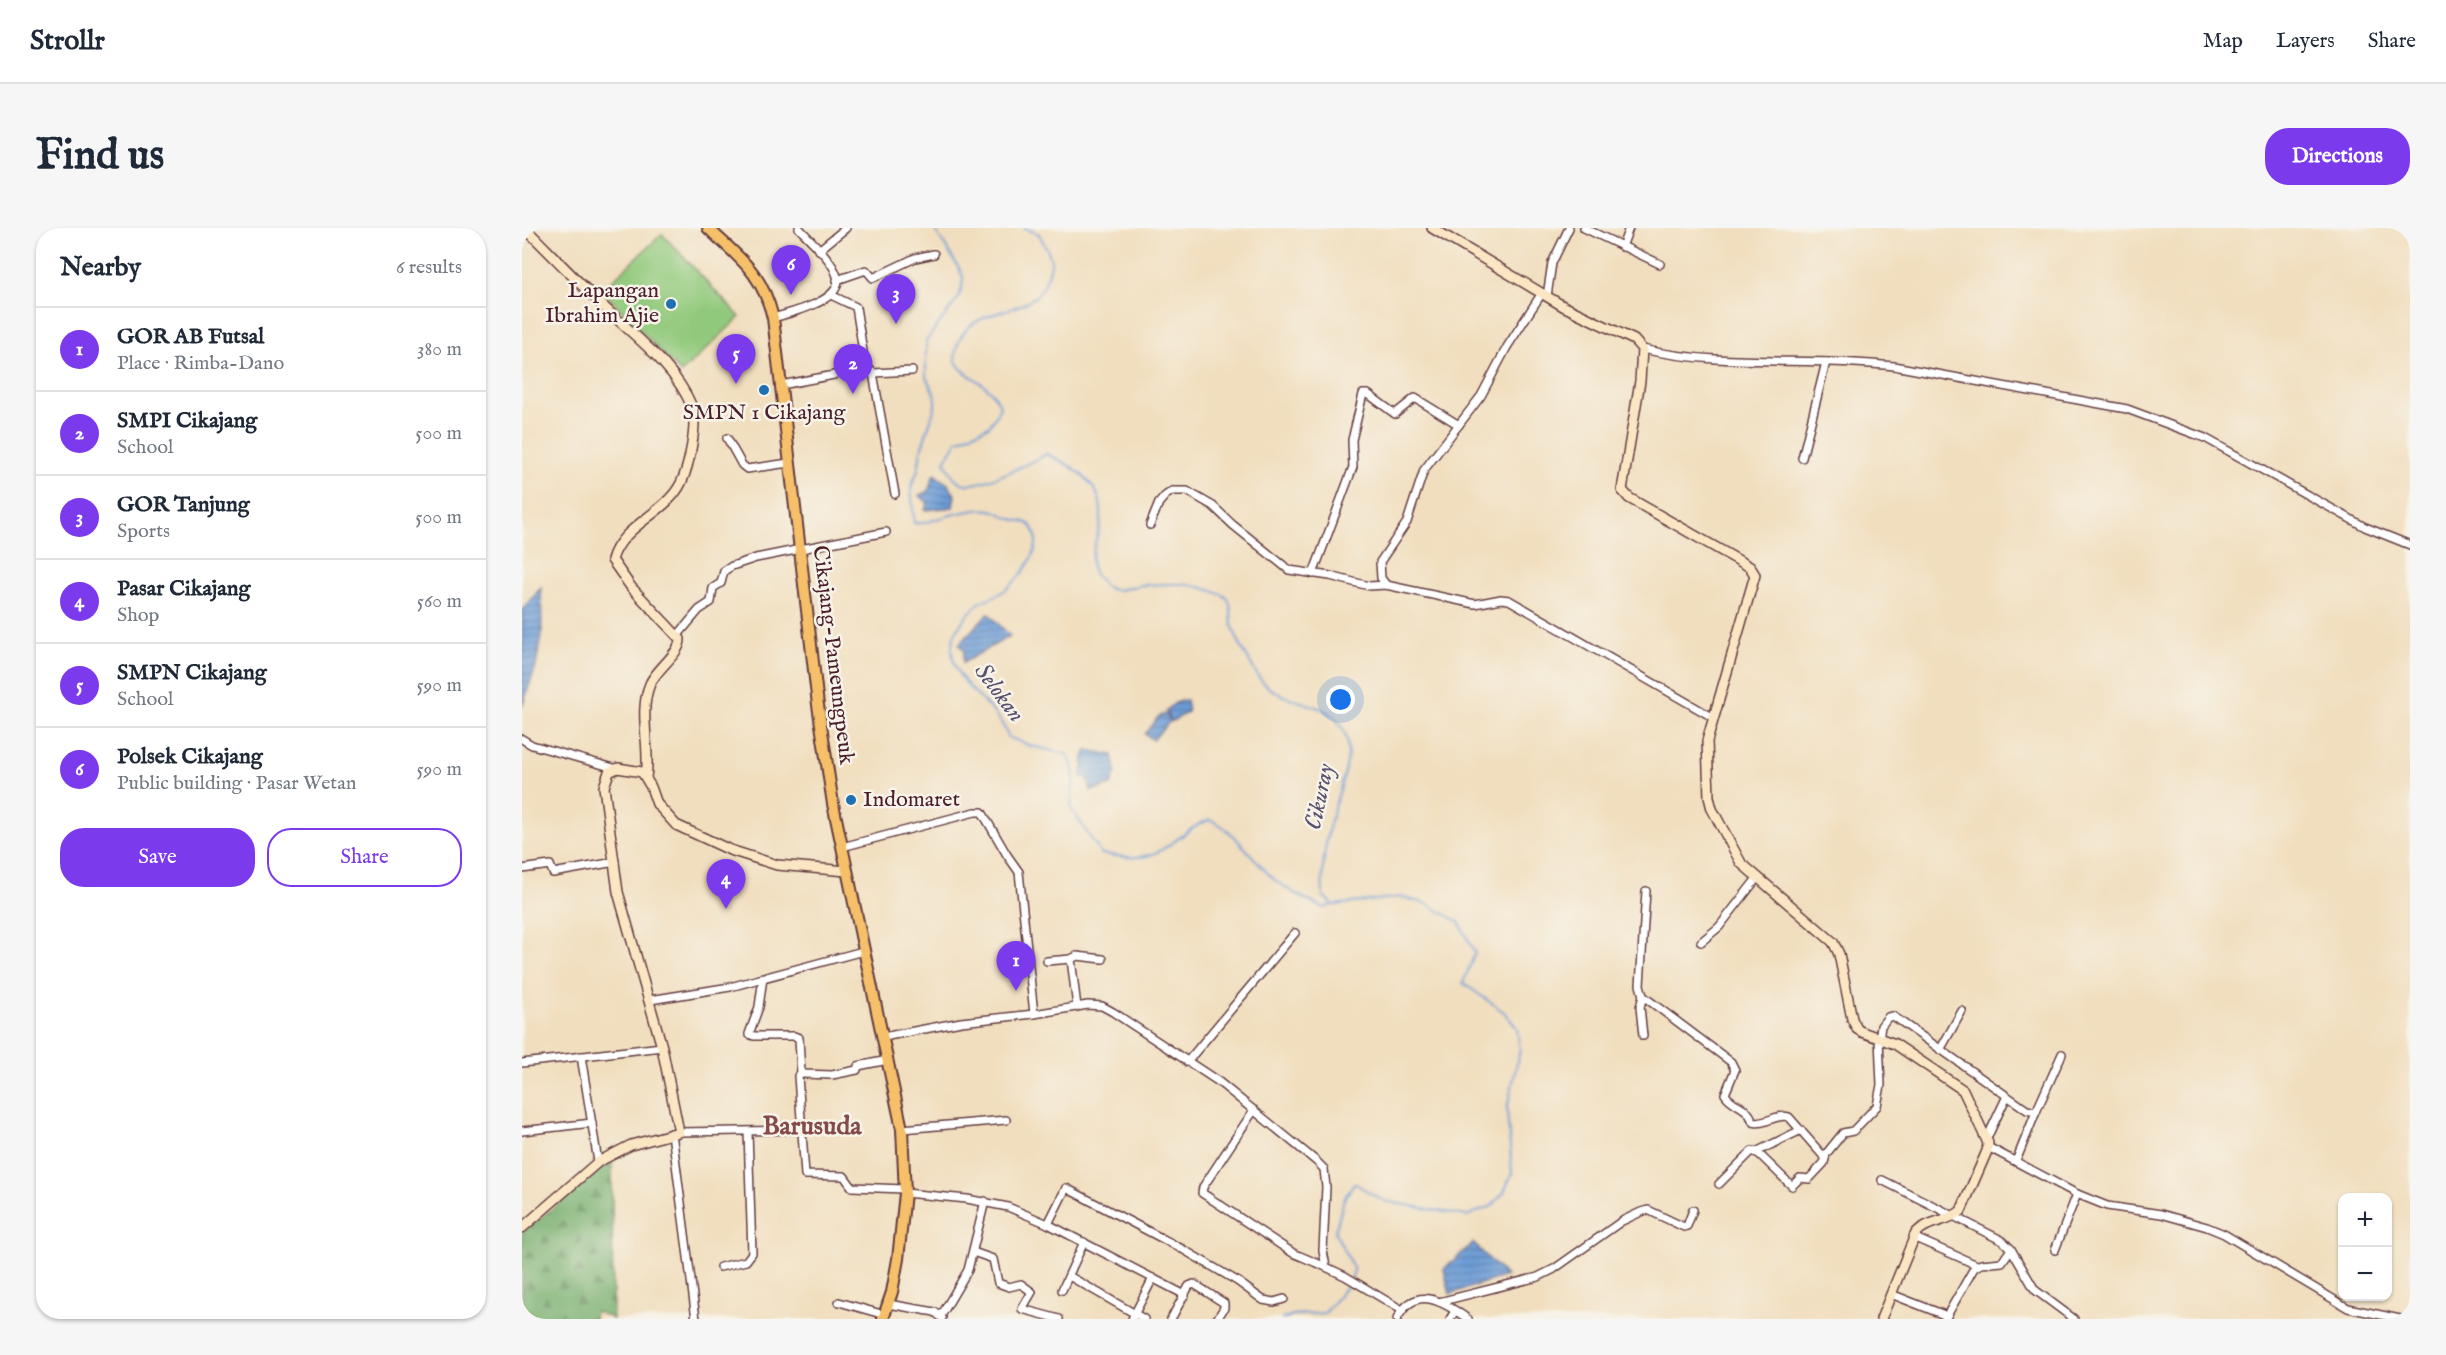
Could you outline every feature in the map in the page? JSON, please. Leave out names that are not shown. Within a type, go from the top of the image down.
[{"type":"main road","name":"Cikajang-Pameungpeuk","points":[[708,228],[759,280],[767,295],[773,318],[818,705],[833,804],[902,1129],[904,1191],[898,1259],[885,1313]]},
{"type":"street","points":[[525,228],[666,366],[692,408],[694,421],[692,436],[685,474],[679,487],[671,498],[630,533],[614,553],[612,560],[630,587],[678,635],[681,643],[650,683],[646,696],[649,762],[646,777]]},
{"type":"street","points":[[773,318],[801,309],[831,295],[836,288],[837,280],[831,264],[799,228]]},
{"type":"street","points":[[819,250],[846,228]]},
{"type":"street","points":[[1432,228],[1544,295],[1634,340],[1642,349],[1723,359],[1894,366],[2127,409],[2205,438],[2365,527],[2410,545]]},
{"type":"street","points":[[1386,585],[1379,572],[1380,562],[1407,522],[1424,470],[1484,392],[1507,347],[1544,295],[1552,263],[1569,228]]},
{"type":"street","points":[[1584,228],[1660,264]]},
{"type":"street","points":[[1622,247],[1629,228]]},
{"type":"street","points":[[837,280],[866,270],[873,278],[915,258],[934,254]]},
{"type":"street","points":[[831,295],[856,307],[865,364],[873,373],[895,494]]},
{"type":"street","points":[[1642,349],[1640,381],[1622,490],[1629,498],[1750,567],[1755,575],[1706,753],[1710,803],[1735,854],[1742,863],[1833,942],[1839,954],[1854,1024],[1862,1032],[1895,1044],[1963,1090],[1987,1142],[2016,1161],[2077,1194],[2107,1206],[2161,1214],[2207,1227],[2224,1234],[2348,1308],[2400,1319]]},
{"type":"street","points":[[1802,458],[1826,362]]},
{"type":"street","points":[[873,373],[912,371]]},
{"type":"street","points":[[781,385],[834,375]]},
{"type":"street","points":[[1313,574],[1353,466],[1352,440],[1363,394],[1368,394],[1395,414],[1415,398],[1459,425]]},
{"type":"street","points":[[727,438],[742,465],[747,469],[789,463]]},
{"type":"street","points":[[1150,525],[1159,502],[1165,496],[1172,491],[1186,491],[1213,506],[1282,567],[1292,571],[1369,586],[1386,585],[1479,604],[1501,599],[1509,600],[1714,718]]},
{"type":"street","points":[[678,635],[699,610],[711,602],[713,588],[721,583],[724,571],[732,566],[756,558],[886,532]]},
{"type":"street","points":[[522,739],[532,745],[614,768],[642,772],[657,804],[676,825],[730,850],[777,865],[847,871]]},
{"type":"street","points":[[614,768],[609,772],[604,787],[618,892],[662,1047],[675,1133],[696,1319]]},
{"type":"street","points":[[842,847],[982,812],[1021,879],[1034,1014]]},
{"type":"street","points":[[522,869],[550,865],[553,873],[615,862]]},
{"type":"street","points":[[1701,942],[1719,927],[1758,877]]},
{"type":"street","points":[[1643,1036],[1640,1007],[1643,996],[1640,986],[1646,891]]},
{"type":"street","points":[[1187,1062],[1295,933]]},
{"type":"street","points":[[650,1000],[730,987],[863,951]]},
{"type":"street","points":[[1047,961],[1071,959],[1077,956],[1102,959]]},
{"type":"street","points":[[1071,959],[1077,1007]]},
{"type":"street","points":[[763,977],[759,1007],[749,1034],[799,1038],[801,1074],[798,1076],[806,1176],[844,1176],[852,1187],[985,1201],[1008,1207],[1048,1224],[1185,1295]]},
{"type":"street","points":[[1643,996],[1731,1062],[1736,1070],[1725,1094],[1728,1099],[1747,1110],[1753,1122],[1760,1124],[1782,1115],[1789,1117],[1825,1158]]},
{"type":"street","points":[[883,1037],[961,1022],[1077,1007],[1102,1006],[1140,1028],[1219,1082],[1323,1169],[1326,1187],[1323,1251],[1326,1267]]},
{"type":"street","points":[[1940,1050],[1962,1011]]},
{"type":"street","points":[[1756,1152],[1792,1186],[1800,1178],[1809,1179],[1824,1163],[1825,1158],[1843,1133],[1853,1131],[1877,1106],[1881,1088],[1879,1039],[1881,1026],[1888,1017],[1893,1016],[2027,1110],[2036,1112]]},
{"type":"street","points":[[522,1063],[662,1047]]},
{"type":"street","points":[[2016,1161],[2062,1054]]},
{"type":"street","points":[[581,1056],[598,1162]]},
{"type":"street","points":[[801,1074],[844,1074],[857,1070],[858,1066],[888,1060]]},
{"type":"street","points":[[1881,1319],[1913,1237],[1925,1226],[1955,1216],[1965,1205],[1987,1142],[2007,1096]]},
{"type":"street","points":[[1254,1110],[1203,1187],[1203,1192],[1293,1253],[1355,1281],[1402,1310]]},
{"type":"street","points":[[902,1129],[1006,1120]]},
{"type":"street","points":[[522,1131],[592,1123]]},
{"type":"street","points":[[522,1228],[598,1162],[631,1145],[675,1133],[801,1130]]},
{"type":"street","points":[[1719,1184],[1752,1151],[1756,1152],[1801,1130]]},
{"type":"street","points":[[720,1267],[746,1261],[752,1253],[748,1132]]},
{"type":"street","points":[[1882,1180],[1998,1238],[2011,1249],[2035,1290],[2074,1319]]},
{"type":"street","points":[[1048,1224],[1066,1188],[1192,1254],[1237,1281],[1263,1300],[1274,1302],[1284,1299]]},
{"type":"street","points":[[2055,1250],[2077,1194]]},
{"type":"street","points":[[839,1302],[885,1313],[935,1312],[942,1318],[966,1276],[985,1201]]},
{"type":"street","points":[[1439,1302],[1538,1277],[1566,1261],[1622,1221],[1641,1212],[1648,1210],[1684,1227],[1687,1226],[1693,1210]]},
{"type":"street","points":[[1913,1237],[1977,1265],[2002,1262],[2011,1249]]},
{"type":"street","points":[[1062,1290],[1084,1242]]},
{"type":"street","points":[[973,1252],[994,1261],[995,1279],[998,1283],[1009,1287],[1021,1284],[1032,1292],[1022,1310],[1059,1319]]},
{"type":"street","points":[[1892,1294],[1946,1317],[1977,1265]]},
{"type":"street","points":[[1069,1276],[1133,1316],[1144,1319]]},
{"type":"street","points":[[1133,1316],[1153,1278]]},
{"type":"street","points":[[1172,1319],[1189,1286],[1194,1284],[1222,1301],[1224,1308],[1217,1319]]},
{"type":"street","points":[[1397,1319],[1407,1305],[1424,1298],[1439,1302],[1468,1319]]},
{"type":"street","points":[[1450,1319],[1455,1311]]},
{"type":"green space","name":"Lapangan Ibrahim Ajie","points":[[662,234],[740,317],[681,373],[602,290]]},
{"type":"green space","points":[[612,1160],[613,1319],[595,1311],[594,1319],[522,1319],[522,1233]]},
{"type":"water","points":[[934,474],[948,484],[955,495],[953,507],[925,510],[928,503],[919,495],[928,492]]},
{"type":"water","points":[[541,587],[542,630],[536,666],[522,707],[522,611]]},
{"type":"water","points":[[988,613],[1010,636],[963,663],[964,650],[959,644]]},
{"type":"water","points":[[1186,700],[1188,712],[1171,722],[1166,711],[1175,703]]},
{"type":"water","points":[[1166,714],[1170,721],[1153,740],[1145,734],[1158,717]]},
{"type":"water","points":[[1087,750],[1113,755],[1116,772],[1111,785],[1091,791],[1087,777],[1081,777],[1084,764],[1082,763]]},
{"type":"water","points":[[1473,1243],[1506,1276],[1450,1294],[1444,1269]]},
{"type":"waterway","name":"Selokan","points":[[934,228],[963,277],[959,297],[926,341],[926,377],[935,395],[935,407],[921,450],[918,470],[911,487],[914,523],[925,523],[966,512],[991,510],[1028,523],[1036,535],[1033,555],[1022,574],[1006,589],[978,604],[958,629],[952,646],[953,660],[958,673],[995,714],[1008,737],[1031,746],[1066,754],[1074,774],[1071,808],[1101,854],[1147,856],[1161,851],[1194,827],[1209,820],[1235,837],[1267,873],[1298,896],[1324,908],[1332,905]]},
{"type":"waterway","name":"Cikuray","points":[[1024,228],[1039,234],[1050,257],[1050,269],[1041,291],[1031,300],[979,320],[968,328],[960,339],[955,354],[957,363],[989,390],[996,397],[1000,406],[989,426],[957,441],[945,461],[951,472],[962,483],[973,484],[1007,473],[1047,454],[1077,471],[1094,488],[1101,506],[1092,566],[1098,578],[1107,587],[1116,590],[1143,585],[1183,584],[1214,591],[1227,598],[1236,637],[1264,684],[1285,697],[1329,713],[1344,731],[1348,755],[1326,846],[1323,896],[1334,905],[1402,897],[1427,904],[1459,922],[1475,953],[1463,983],[1504,1012],[1517,1028],[1520,1050],[1507,1109],[1512,1173],[1504,1192],[1492,1206],[1467,1216],[1384,1201],[1354,1183],[1344,1199],[1335,1232],[1354,1270],[1352,1277]]},
{"type":"waterway","name":"Cikuray","points":[[1282,1319],[1294,1315],[1325,1313],[1350,1282]]},
{"type":"place","name":"Polsek Cikajang","points":[[791,295]]},
{"type":"place","name":"Lapangan Ibrahim Ajie","points":[[671,304]]},
{"type":"place","name":"GOR Tanjung","points":[[896,324]]},
{"type":"place","name":"SMPN Cikajang","points":[[736,384]]},
{"type":"place","name":"SMPN 1 Cikajang","points":[[764,390]]},
{"type":"place","name":"SMPI Cikajang","points":[[853,394]]},
{"type":"place","name":"Indomaret","points":[[851,800]]},
{"type":"place","name":"Pasar Cikajang","points":[[726,909]]},
{"type":"place","name":"GOR AB Futsal","points":[[1016,991]]},
{"type":"district","name":"Barusuda","points":[[812,1126]]}]
